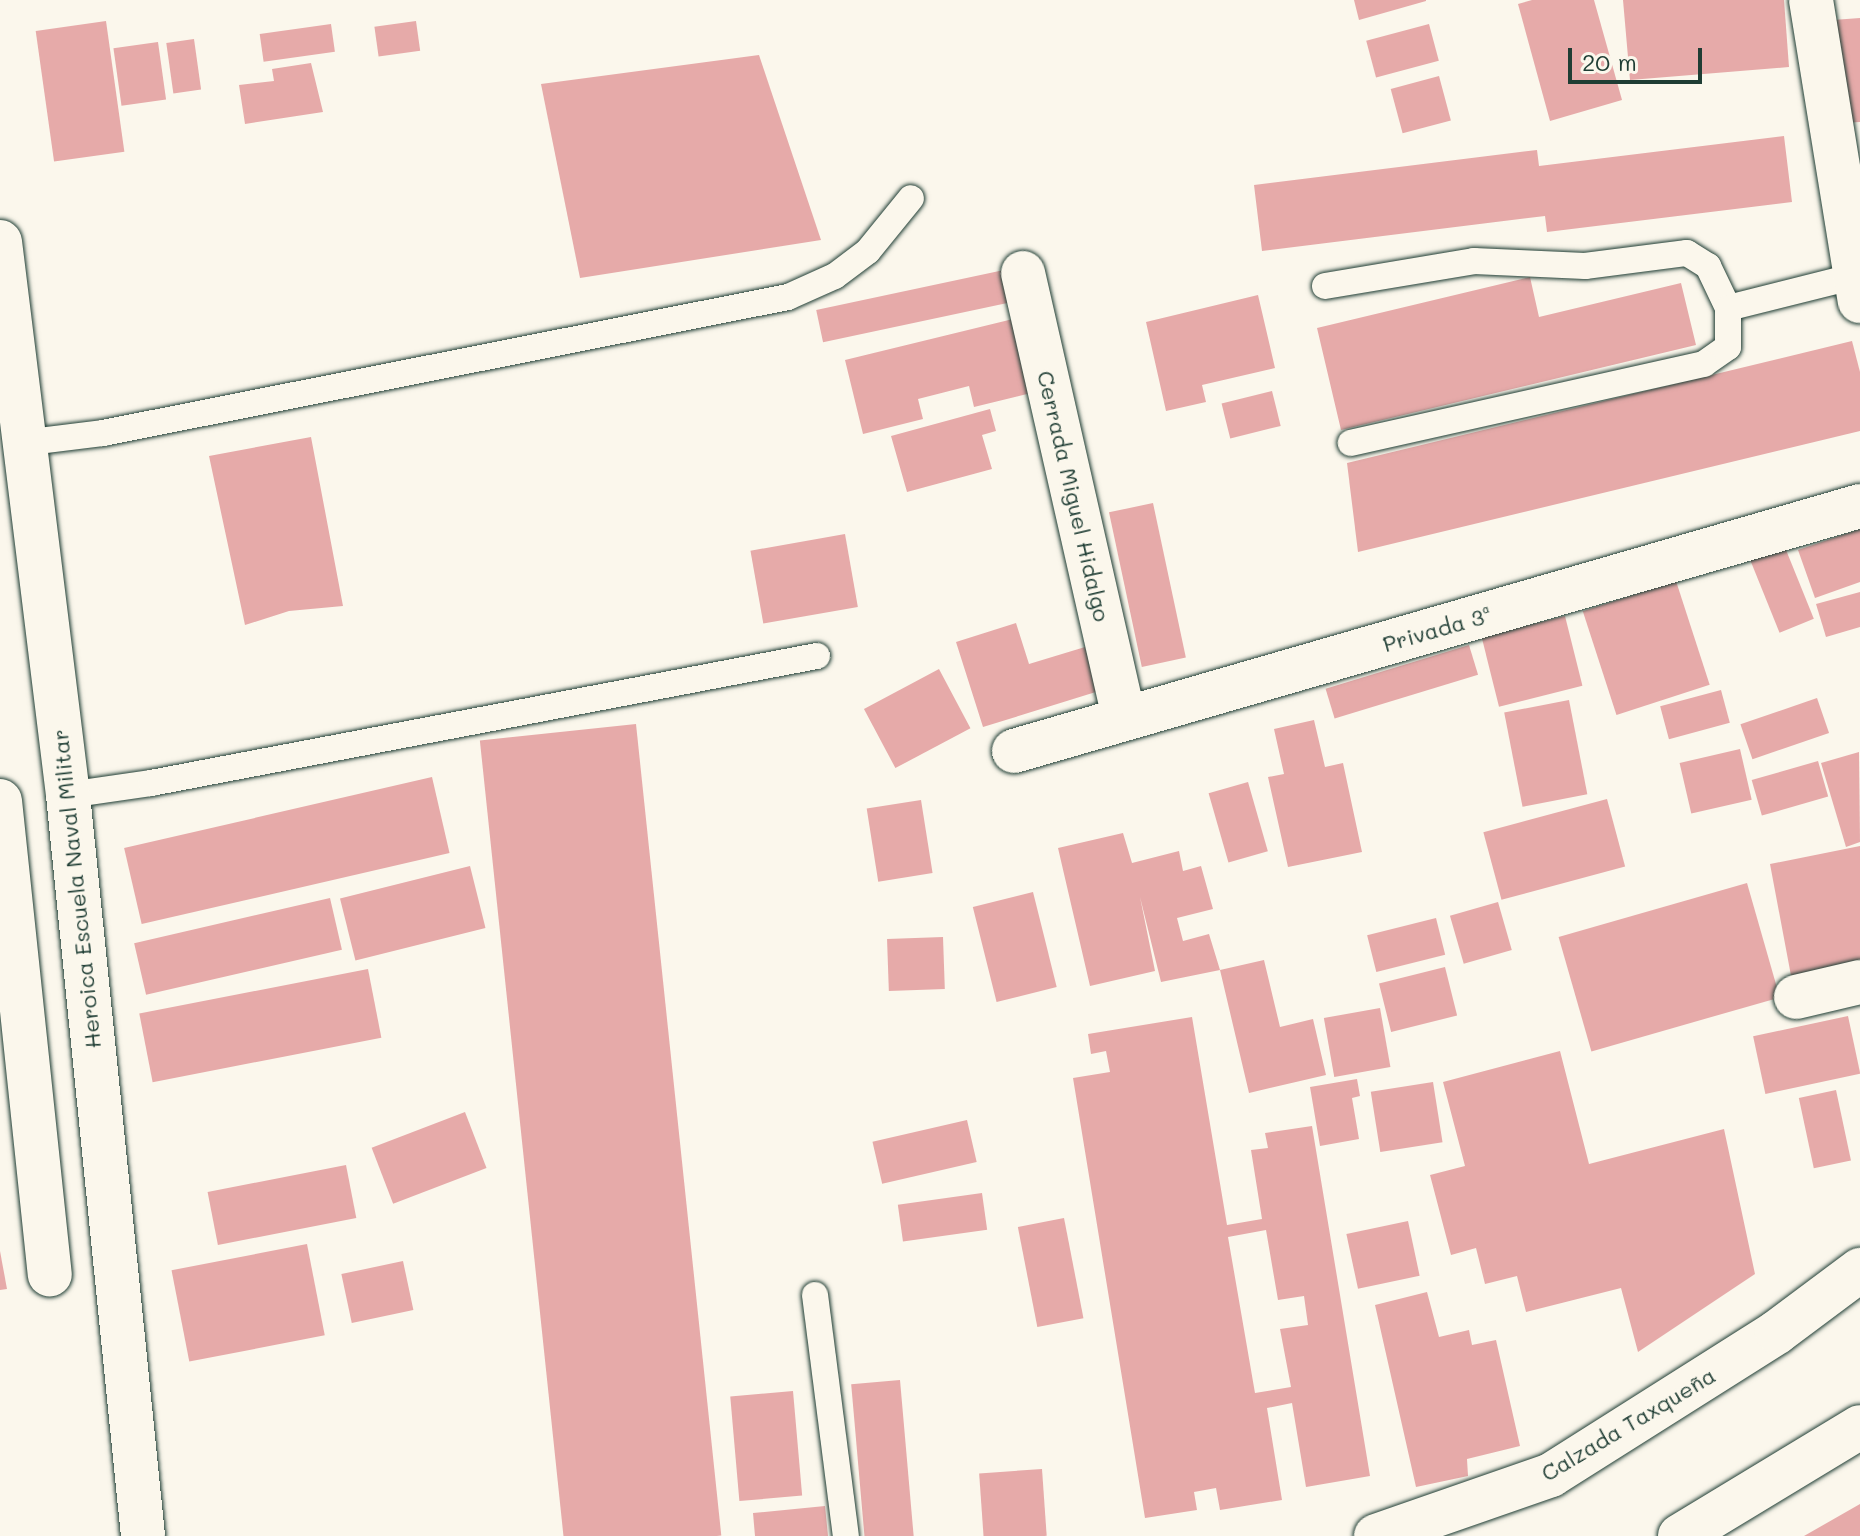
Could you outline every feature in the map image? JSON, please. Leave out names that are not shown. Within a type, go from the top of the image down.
[{"type":"street","points":[[1811,0],[1857,288]]},
{"type":"street","name":"Heroica Escuela Naval Militar","points":[[0,242],[22,443],[68,795],[143,1536]]},
{"type":"street","name":"Cerrada Miguel Hidalgo","points":[[1023,273],[1124,719]]},
{"type":"street","name":"Privada 3ª","points":[[1014,751],[1860,506]]},
{"type":"street","points":[[0,801],[50,1274]]},
{"type":"street","points":[[1796,997],[1860,982]]},
{"type":"street","name":"Calzada Taxqueña","points":[[1376,1536],[1551,1475],[1777,1332],[1860,1270]]},
{"type":"street","points":[[1680,1536],[1860,1427]]},
{"type":"lane","points":[[22,443],[103,433],[788,297],[835,276],[868,251],[911,198]]},
{"type":"lane","points":[[1325,286],[1474,261],[1585,266],[1687,253],[1708,266],[1728,308],[1728,347],[1704,364],[1351,443]]},
{"type":"lane","points":[[1728,308],[1857,288]]},
{"type":"lane","points":[[68,795],[817,656]]},
{"type":"lane","points":[[815,1295],[846,1536]]},
{"type":"building","points":[[1354,0],[1426,0],[1426,1],[1359,20]]},
{"type":"building","points":[[1532,0],[1594,0],[1622,100],[1550,121],[1518,4]]},
{"type":"building","points":[[1623,0],[1784,0],[1789,67],[1630,80]]},
{"type":"building","points":[[1860,18],[1860,122],[1841,123],[1833,20]]},
{"type":"building","points":[[106,21],[124,152],[54,162],[36,31]]},
{"type":"building","points":[[416,21],[420,51],[379,57],[374,27]]},
{"type":"building","points":[[331,24],[335,52],[264,62],[260,34]]},
{"type":"building","points":[[1429,24],[1439,61],[1376,78],[1366,41]]},
{"type":"building","points":[[194,39],[201,90],[173,93],[166,43]]},
{"type":"building","points":[[158,42],[166,99],[122,106],[113,48]]},
{"type":"building","points":[[759,55],[821,240],[580,278],[541,84]]},
{"type":"building","points":[[311,63],[323,112],[245,124],[239,85],[274,81],[272,69]]},
{"type":"building","points":[[1439,76],[1451,120],[1403,133],[1391,89]]},
{"type":"building","points":[[1784,136],[1792,202],[1547,232],[1545,216],[1262,251],[1254,185],[1537,150],[1539,166]]},
{"type":"building","points":[[1004,270],[1011,302],[823,342],[816,310]]},
{"type":"building","points":[[1530,277],[1539,317],[1681,283],[1696,345],[1341,430],[1317,328]]},
{"type":"building","points":[[1258,295],[1275,368],[1202,385],[1206,402],[1166,411],[1146,322]]},
{"type":"building","points":[[1013,319],[1031,393],[974,407],[969,386],[918,399],[923,419],[863,434],[845,360]]},
{"type":"building","points":[[1852,341],[1860,372],[1860,431],[1358,552],[1347,463]]},
{"type":"building","points":[[1272,391],[1281,426],[1230,439],[1222,404]]},
{"type":"building","points":[[990,409],[996,431],[982,435],[992,469],[907,492],[891,436]]},
{"type":"building","points":[[311,437],[343,606],[289,611],[245,625],[209,456]]},
{"type":"building","points":[[1153,503],[1186,658],[1142,667],[1109,512]]},
{"type":"building","points":[[1860,529],[1860,582],[1815,598],[1798,550]]},
{"type":"building","points":[[845,534],[858,607],[763,624],[750,551]]},
{"type":"building","points":[[1782,540],[1814,619],[1780,633],[1748,554]]},
{"type":"building","points":[[1676,581],[1710,685],[1616,715],[1583,611]]},
{"type":"building","points":[[1860,592],[1860,627],[1826,637],[1816,604]]},
{"type":"building","points":[[1565,616],[1582,686],[1499,707],[1482,637]]},
{"type":"building","points":[[1016,623],[1029,664],[1085,647],[1099,691],[983,727],[956,642]]},
{"type":"building","points":[[1469,645],[1478,675],[1335,719],[1326,689]]},
{"type":"building","points":[[939,669],[970,728],[895,768],[864,709]]},
{"type":"building","points":[[1721,690],[1730,723],[1669,739],[1660,706]]},
{"type":"building","points":[[1817,698],[1829,733],[1752,759],[1740,724]]},
{"type":"building","points":[[1569,700],[1587,794],[1523,807],[1504,713]]},
{"type":"building","points":[[1314,720],[1325,767],[1343,763],[1362,852],[1288,867],[1268,777],[1284,774],[1274,729]]},
{"type":"building","points":[[636,724],[721,1536],[563,1536],[480,740]]},
{"type":"building","points":[[1740,749],[1752,800],[1691,814],[1680,763]]},
{"type":"building","points":[[1859,752],[1860,842],[1846,847],[1821,763]]},
{"type":"building","points":[[1818,761],[1828,797],[1762,816],[1752,780]]},
{"type":"building","points":[[432,777],[450,853],[142,924],[124,848]]},
{"type":"building","points":[[1248,782],[1268,851],[1228,863],[1209,793]]},
{"type":"building","points":[[1607,799],[1625,867],[1501,900],[1483,832]]},
{"type":"building","points":[[921,800],[933,873],[878,882],[867,809]]},
{"type":"building","points":[[1123,833],[1132,863],[1179,851],[1183,871],[1201,866],[1213,909],[1177,918],[1183,941],[1209,934],[1220,970],[1161,982],[1140,897],[1155,971],[1090,986],[1058,848]]},
{"type":"building","points":[[1860,846],[1860,967],[1792,981],[1770,864]]},
{"type":"building","points":[[470,866],[485,928],[355,961],[340,898]]},
{"type":"building","points":[[1747,883],[1780,997],[1591,1051],[1559,937]]},
{"type":"building","points":[[1033,892],[1057,987],[997,1002],[973,907]]},
{"type":"building","points":[[330,898],[342,950],[146,995],[134,943]]},
{"type":"building","points":[[1498,902],[1512,950],[1464,964],[1450,916]]},
{"type":"building","points":[[1436,918],[1445,955],[1376,972],[1367,935]]},
{"type":"building","points":[[943,937],[945,989],[889,991],[887,939]]},
{"type":"building","points":[[1264,960],[1280,1027],[1313,1019],[1326,1075],[1249,1093],[1220,970]]},
{"type":"building","points":[[1445,967],[1457,1016],[1391,1032],[1379,983]]},
{"type":"building","points":[[368,969],[381,1038],[153,1082],[139,1013]]},
{"type":"building","points":[[1380,1008],[1390,1067],[1334,1077],[1324,1018]]},
{"type":"building","points":[[1848,1016],[1860,1074],[1765,1094],[1753,1036]]},
{"type":"building","points":[[1192,1017],[1227,1225],[1262,1219],[1251,1150],[1268,1148],[1265,1133],[1312,1126],[1370,1476],[1306,1487],[1292,1403],[1267,1408],[1282,1500],[1220,1510],[1216,1488],[1194,1492],[1197,1510],[1145,1518],[1073,1078],[1110,1072],[1106,1051],[1091,1054],[1088,1034]],"holes":[[[1266,1230],[1278,1300],[1304,1296],[1308,1325],[1280,1329],[1291,1387],[1255,1393],[1228,1237]]]},
{"type":"building","points":[[1560,1051],[1589,1164],[1724,1129],[1755,1274],[1638,1352],[1621,1288],[1526,1312],[1517,1276],[1485,1284],[1476,1248],[1451,1255],[1430,1175],[1465,1166],[1443,1082]]},
{"type":"building","points":[[1357,1079],[1360,1096],[1352,1098],[1359,1139],[1320,1146],[1310,1087]]},
{"type":"building","points":[[1433,1082],[1443,1142],[1380,1152],[1371,1092]]},
{"type":"building","points":[[1836,1090],[1851,1160],[1814,1168],[1799,1098]]},
{"type":"building","points":[[465,1112],[487,1168],[393,1204],[372,1148]]},
{"type":"building","points":[[967,1120],[977,1162],[882,1184],[872,1142]]},
{"type":"building","points":[[346,1165],[356,1218],[218,1245],[208,1192]]},
{"type":"building","points":[[982,1193],[987,1230],[903,1241],[898,1205]]},
{"type":"building","points":[[1064,1218],[1083,1318],[1037,1327],[1018,1227]]},
{"type":"building","points":[[1408,1221],[1420,1276],[1358,1289],[1346,1234]]},
{"type":"building","points":[[307,1244],[325,1335],[189,1362],[172,1270]]},
{"type":"building","points":[[0,1251],[7,1289],[0,1290]]},
{"type":"building","points":[[403,1261],[413,1310],[352,1323],[341,1274]]},
{"type":"building","points":[[1427,1292],[1439,1337],[1469,1330],[1472,1345],[1496,1340],[1520,1446],[1467,1459],[1468,1476],[1416,1487],[1375,1305]]},
{"type":"building","points":[[900,1380],[914,1536],[864,1536],[851,1384]]},
{"type":"building","points":[[793,1391],[802,1496],[739,1501],[730,1396]]},
{"type":"building","points":[[1042,1469],[1047,1536],[984,1536],[979,1473]]},
{"type":"building","points":[[1860,1504],[1860,1536],[1804,1536]]},
{"type":"building","points":[[825,1506],[828,1536],[755,1536],[753,1513]]}]
